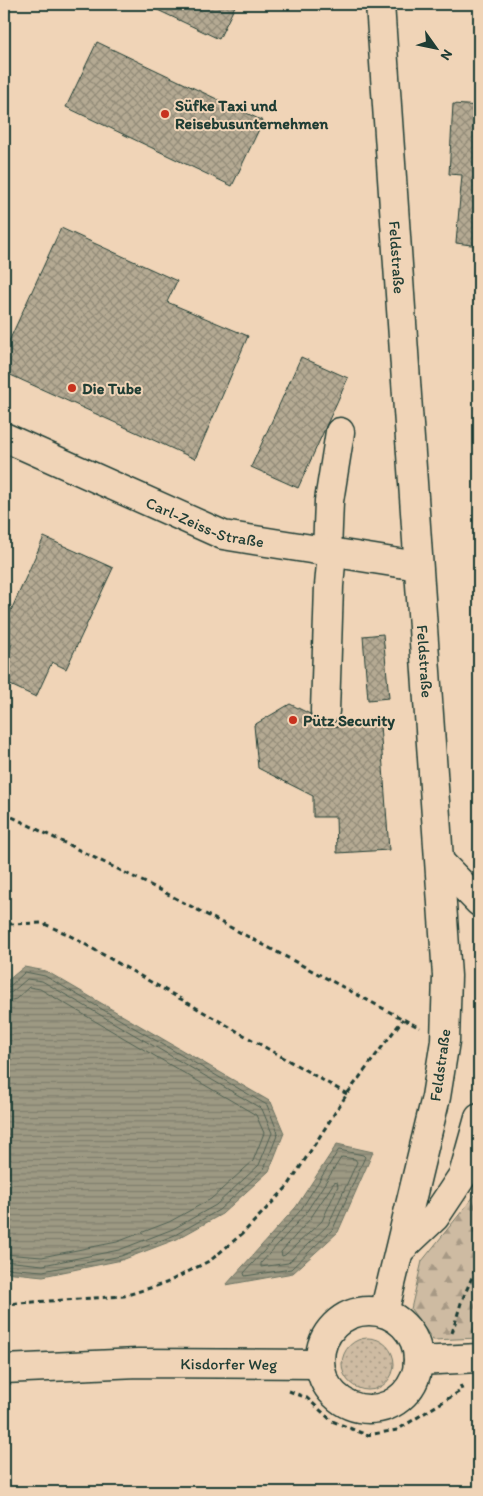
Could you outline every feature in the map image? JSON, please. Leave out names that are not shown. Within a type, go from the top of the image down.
[{"type":"street","name":"Feldstraße","points":[[380,4],[448,976],[445,1041],[436,1097],[384,1313]]},
{"type":"street","points":[[325,711],[330,552],[329,501],[340,432]]},
{"type":"street","name":"Carl-Zeiss-Straße","points":[[4,437],[223,535],[418,566]]},
{"type":"street","points":[[441,862],[479,902]]},
{"type":"street","points":[[400,1250],[435,1217],[464,1175],[479,1118]]},
{"type":"street","points":[[368,1310],[384,1313],[398,1320],[409,1331],[416,1345],[418,1361],[415,1377],[407,1392],[394,1402],[362,1409],[346,1404],[333,1394],[324,1380],[319,1364],[321,1348],[327,1333],[338,1321],[352,1313],[368,1310]]},
{"type":"street","points":[[418,1361],[479,1358]]},
{"type":"street","name":"Kisdorfer Weg","points":[[4,1369],[138,1363],[319,1364]]},
{"type":"path","points":[[4,813],[162,891],[445,1041]]},
{"type":"path","points":[[4,932],[10,924],[42,922],[59,930],[347,1094]]},
{"type":"path","points":[[4,1304],[124,1296],[166,1283],[212,1260],[243,1234],[288,1186],[347,1094],[403,1019]]},
{"type":"path","points":[[450,1359],[449,1342],[461,1303],[479,1261]]},
{"type":"path","points":[[282,1389],[307,1398],[332,1421],[367,1435],[397,1430],[462,1390]]},
{"type":"green space","points":[[479,1186],[479,1338],[433,1340],[411,1309],[422,1261],[475,1195]]},
{"type":"green space","points":[[363,1338],[373,1338],[387,1345],[394,1359],[394,1369],[387,1383],[373,1390],[363,1390],[353,1386],[346,1379],[342,1369],[342,1359],[346,1349],[353,1342]]},
{"type":"water","points":[[24,967],[46,971],[271,1102],[284,1133],[269,1171],[222,1214],[177,1239],[122,1260],[43,1276],[4,1272],[4,988],[7,981]]},
{"type":"water","points":[[337,1144],[373,1152],[338,1232],[293,1273],[226,1285],[296,1207]]},
{"type":"building","points":[[145,4],[236,4],[219,39]]},
{"type":"building","name":"Süfke Taxi und Reisebusunternehmen","points":[[97,42],[263,121],[232,186],[66,107]]},
{"type":"building","points":[[453,104],[479,106],[479,246],[456,243],[462,175],[449,174]]},
{"type":"building","points":[[61,228],[177,281],[167,302],[248,336],[195,459],[4,372],[4,352]]},
{"type":"building","points":[[301,357],[348,378],[298,488],[251,467]]},
{"type":"building","points":[[44,537],[113,568],[66,669],[52,662],[36,697],[4,682],[4,662],[12,644],[4,640],[4,626]]},
{"type":"building","points":[[383,634],[389,698],[368,700],[363,636]]},
{"type":"building","points":[[290,704],[310,714],[316,724],[324,727],[380,725],[389,850],[337,853],[336,817],[313,817],[313,796],[258,768],[254,725]]},
{"type":"place","name":"Süfke Taxi und Reisebusunternehmen","points":[[165,114]]},
{"type":"place","name":"Die Tube","points":[[72,388]]},
{"type":"place","name":"Pütz Security","points":[[293,720]]}]
